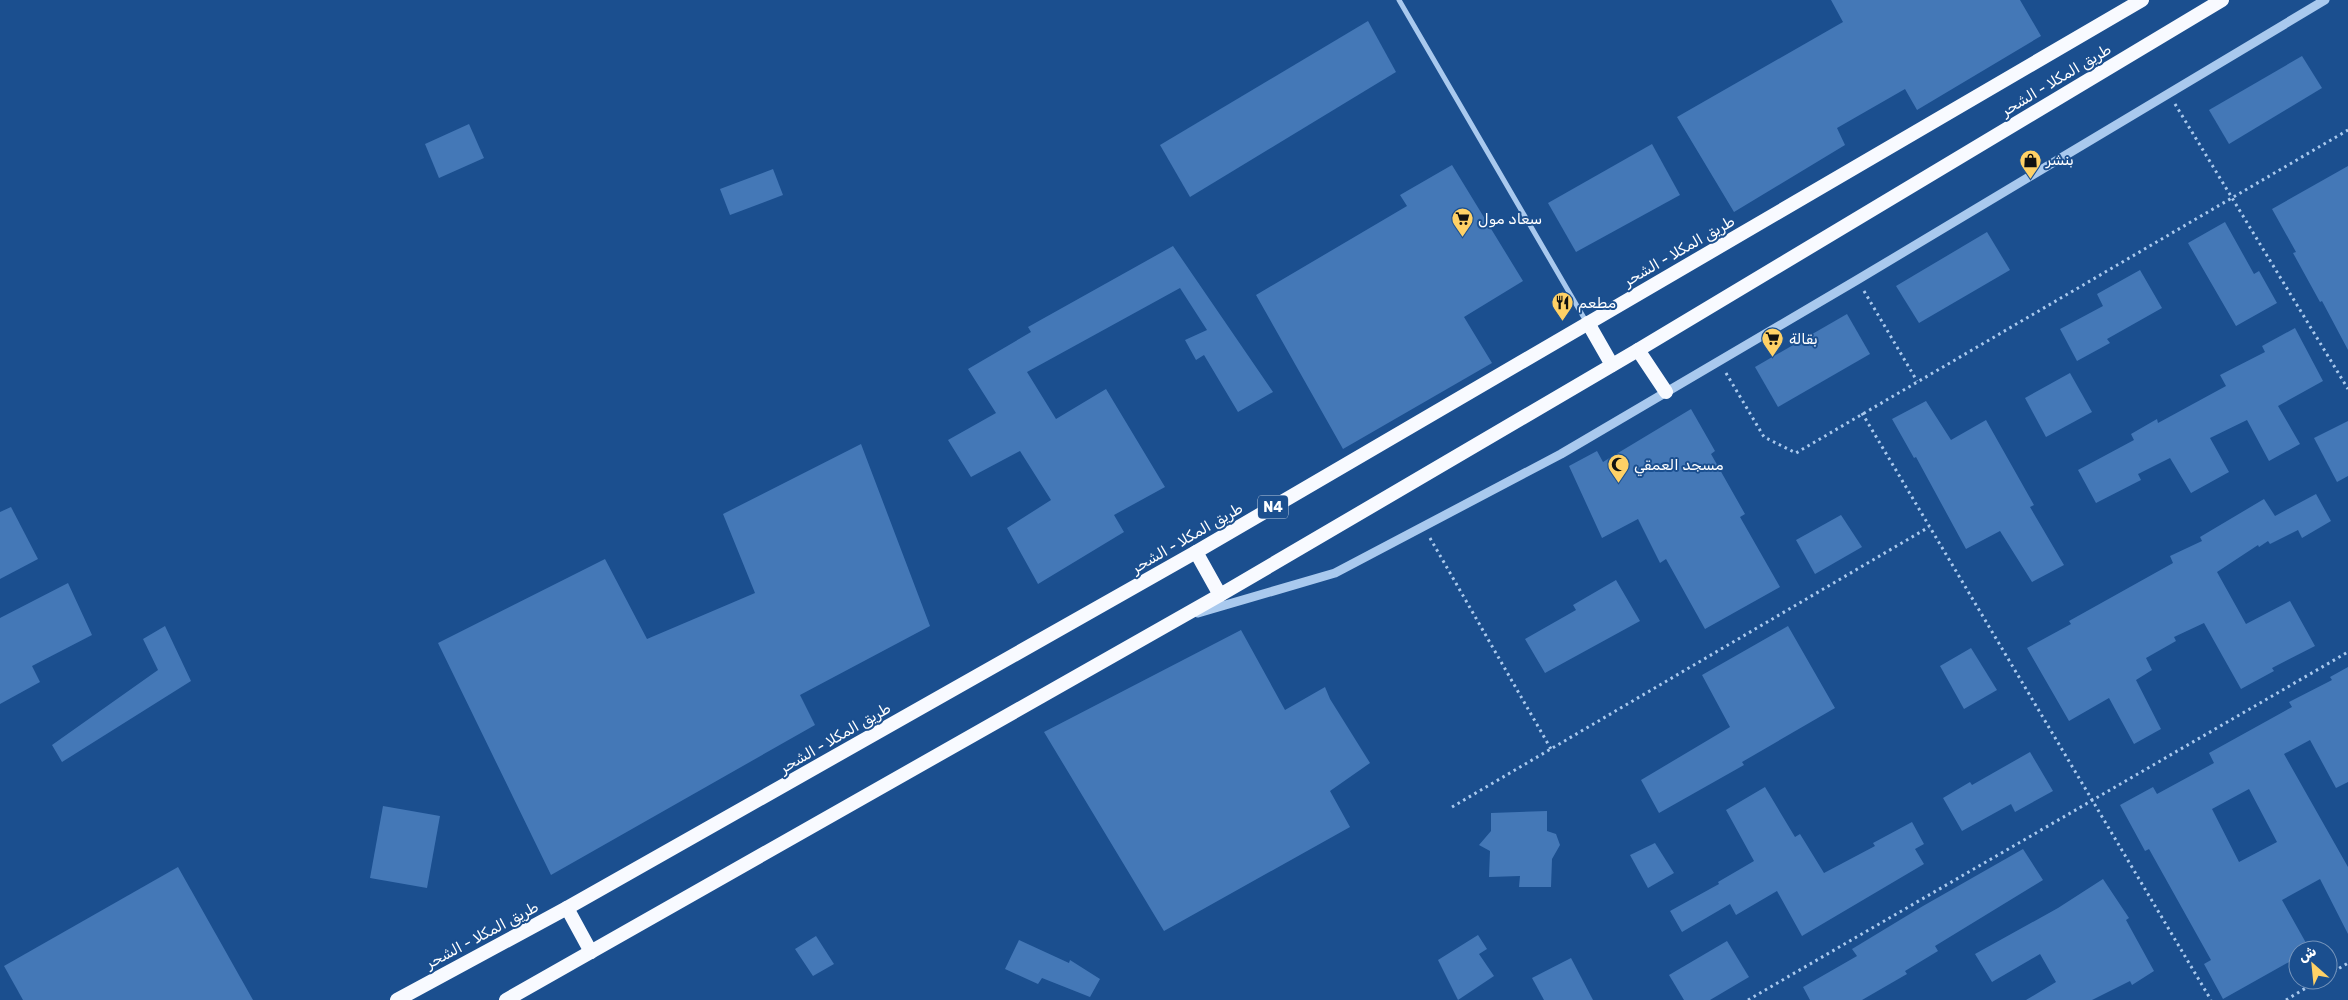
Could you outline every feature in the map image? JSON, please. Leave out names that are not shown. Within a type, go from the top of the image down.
[{"type":"highway","name":"طريق المكلا - الشحر","points":[[397,1000],[567,908],[1196,552],[2142,0]]},
{"type":"highway","name":"طريق المكلا - الشحر","points":[[506,1000],[1181,618],[1638,350],[2222,0]]},
{"type":"highway","points":[[1588,323],[1612,365]]},
{"type":"highway","points":[[1638,350],[1666,392]]},
{"type":"highway","points":[[1196,552],[1220,595]]},
{"type":"highway","points":[[567,908],[591,952]]},
{"type":"street","points":[[1399,0],[1588,323]]},
{"type":"street","points":[[1181,618],[1335,573],[1561,454],[1857,280],[2325,0]]},
{"type":"path","points":[[2169,93],[2348,389]]},
{"type":"path","points":[[1718,361],[1764,437],[1796,453],[2348,130]]},
{"type":"path","points":[[1857,280],[1917,381]]},
{"type":"path","points":[[1862,413],[2211,1000]]},
{"type":"path","points":[[1424,526],[1552,749]]},
{"type":"path","points":[[1452,807],[1930,527]]},
{"type":"path","points":[[1748,1000],[2348,652]]},
{"type":"path","points":[[2286,1000],[2302,990]]},
{"type":"building","points":[[1831,0],[2020,0],[2041,36],[1917,110],[1905,89],[1837,128],[1845,145],[1734,212],[1677,117],[1843,22]]},
{"type":"building","points":[[1368,21],[1396,72],[1190,197],[1160,145]]},
{"type":"building","points":[[2302,56],[2322,88],[2229,144],[2209,110]]},
{"type":"building","points":[[469,124],[484,158],[439,178],[425,144]]},
{"type":"building","points":[[1652,144],[1680,195],[1576,252],[1548,203]]},
{"type":"building","points":[[1452,165],[1523,281],[1464,317],[1492,363],[1343,449],[1256,295],[1407,206],[1400,195]]},
{"type":"building","points":[[2348,166],[2348,350],[2322,301],[2320,302],[2293,253],[2296,252],[2272,209]]},
{"type":"building","points":[[773,169],[783,195],[730,215],[720,189]]},
{"type":"building","points":[[2225,222],[2254,274],[2259,271],[2277,303],[2236,326],[2188,243]]},
{"type":"building","points":[[1987,232],[2010,270],[1919,323],[1896,286]]},
{"type":"building","points":[[1173,246],[1273,392],[1238,412],[1204,355],[1196,360],[1185,340],[1207,330],[1180,288],[1027,372],[1056,419],[1106,389],[1165,487],[1114,515],[1124,532],[1038,584],[1007,528],[1051,500],[1020,451],[971,477],[948,440],[996,413],[968,369],[1031,332],[1028,327]]},
{"type":"building","points":[[2140,270],[2162,308],[2107,339],[2110,343],[2077,361],[2060,329],[2103,306],[2097,294]]},
{"type":"building","points":[[1847,314],[1870,354],[1778,407],[1755,367]]},
{"type":"building","points":[[2295,328],[2323,381],[2278,406],[2300,444],[2269,461],[2247,420],[2210,438],[2229,472],[2191,493],[2170,458],[2138,474],[2141,480],[2096,503],[2078,470],[2134,440],[2131,434],[2157,419],[2158,423],[2226,386],[2220,375],[2265,352],[2262,346]]},
{"type":"building","points":[[2070,373],[2092,412],[2046,437],[2025,398]]},
{"type":"building","points":[[1926,401],[1951,440],[1986,420],[2034,505],[2030,507],[2064,565],[2032,582],[2000,531],[1966,549],[1916,457],[1914,458],[1892,419]]},
{"type":"building","points":[[1691,409],[1715,451],[1711,454],[1745,514],[1740,517],[1780,587],[1705,629],[1666,559],[1660,563],[1638,519],[1602,538],[1569,466],[1597,451],[1603,462]]},
{"type":"building","points":[[2348,421],[2348,476],[2337,482],[2314,438]]},
{"type":"building","points":[[861,444],[930,626],[800,695],[815,725],[551,875],[438,643],[605,559],[647,639],[755,593],[723,514]]},
{"type":"building","points":[[2316,494],[2331,521],[2302,538],[2298,530],[2270,544],[2268,541],[2259,547],[2258,545],[2217,572],[2246,624],[2290,601],[2315,646],[2272,668],[2274,671],[2241,689],[2204,623],[2174,637],[2176,641],[2146,658],[2152,670],[2136,680],[2161,729],[2134,744],[2109,698],[2069,721],[2027,648],[2071,624],[2069,621],[2173,563],[2170,556],[2202,541],[2200,537],[2264,499],[2275,516]]},
{"type":"building","points":[[11,507],[38,559],[0,579],[0,512]]},
{"type":"building","points":[[1841,515],[1862,547],[1815,574],[1796,540]]},
{"type":"building","points":[[1616,580],[1640,621],[1545,673],[1525,639],[1576,610],[1573,605]]},
{"type":"building","points":[[68,583],[92,635],[32,666],[40,682],[0,704],[0,618]]},
{"type":"building","points":[[165,626],[191,681],[62,762],[52,745],[158,670],[143,639]]},
{"type":"building","points":[[1788,626],[1835,708],[1742,762],[1744,765],[1659,813],[1641,780],[1730,727],[1702,675]]},
{"type":"building","points":[[1241,630],[1285,710],[1325,687],[1330,699],[1370,763],[1330,791],[1350,827],[1164,931],[1044,732]]},
{"type":"building","points":[[1971,648],[1997,690],[1964,709],[1940,666]]},
{"type":"building","points":[[2348,667],[2348,782],[2336,788],[2310,740],[2284,754],[2348,867],[2348,934],[2320,879],[2282,900],[2304,940],[2288,940],[2288,963],[2223,999],[2204,964],[2211,960],[2149,849],[2145,851],[2120,805],[2153,787],[2157,794],[2214,763],[2209,753],[2292,707],[2289,702],[2332,680],[2330,677]],"holes":[[[2249,789],[2277,842],[2239,862],[2212,809]]]},
{"type":"building","points":[[2030,752],[2053,791],[2015,812],[2011,804],[1962,831],[1943,798],[1970,782],[1972,785]]},
{"type":"building","points":[[1765,787],[1795,837],[1800,834],[1824,873],[1875,846],[1873,843],[1912,822],[1924,844],[1915,849],[1924,864],[1802,936],[1777,891],[1736,915],[1730,904],[1682,932],[1670,911],[1719,884],[1718,882],[1754,861],[1726,810]]},
{"type":"building","points":[[383,806],[440,816],[427,888],[370,878]]},
{"type":"building","points":[[1547,811],[1547,831],[1556,834],[1560,845],[1552,859],[1551,887],[1519,887],[1520,876],[1489,877],[1490,851],[1479,845],[1491,831],[1491,813]]},
{"type":"building","points":[[1655,843],[1674,873],[1648,888],[1630,855]]},
{"type":"building","points":[[2023,849],[2043,880],[1935,946],[1938,951],[1905,971],[1907,974],[1862,1000],[1810,1000],[1803,987],[1857,956],[1852,949]]},
{"type":"building","points":[[178,867],[253,1000],[23,1000],[4,966]]},
{"type":"building","points":[[2103,879],[2129,918],[2126,920],[2154,971],[2132,985],[2130,981],[2092,1000],[2026,1000],[2056,982],[2040,954],[1992,982],[1975,954],[2058,908]]},
{"type":"building","points":[[1478,935],[1487,949],[1479,954],[1494,976],[1458,1000],[1438,960]]},
{"type":"building","points":[[816,936],[834,964],[813,976],[795,949]]},
{"type":"building","points":[[1019,940],[1069,963],[1070,960],[1100,979],[1090,997],[1042,978],[1038,984],[1005,969]]},
{"type":"building","points":[[1727,941],[1749,977],[1710,1000],[1684,1000],[1669,975]]},
{"type":"building","points":[[1571,958],[1593,1000],[1544,1000],[1532,978]]},
{"type":"place","name":"بنشر","points":[[2030,179]]},
{"type":"place","name":"سعاد مول","points":[[1462,238]]},
{"type":"place","name":"مطعم","points":[[1562,322]]},
{"type":"place","name":"بقالة","points":[[1773,358]]},
{"type":"place","name":"مسجد العمقي","points":[[1618,484]]}]
